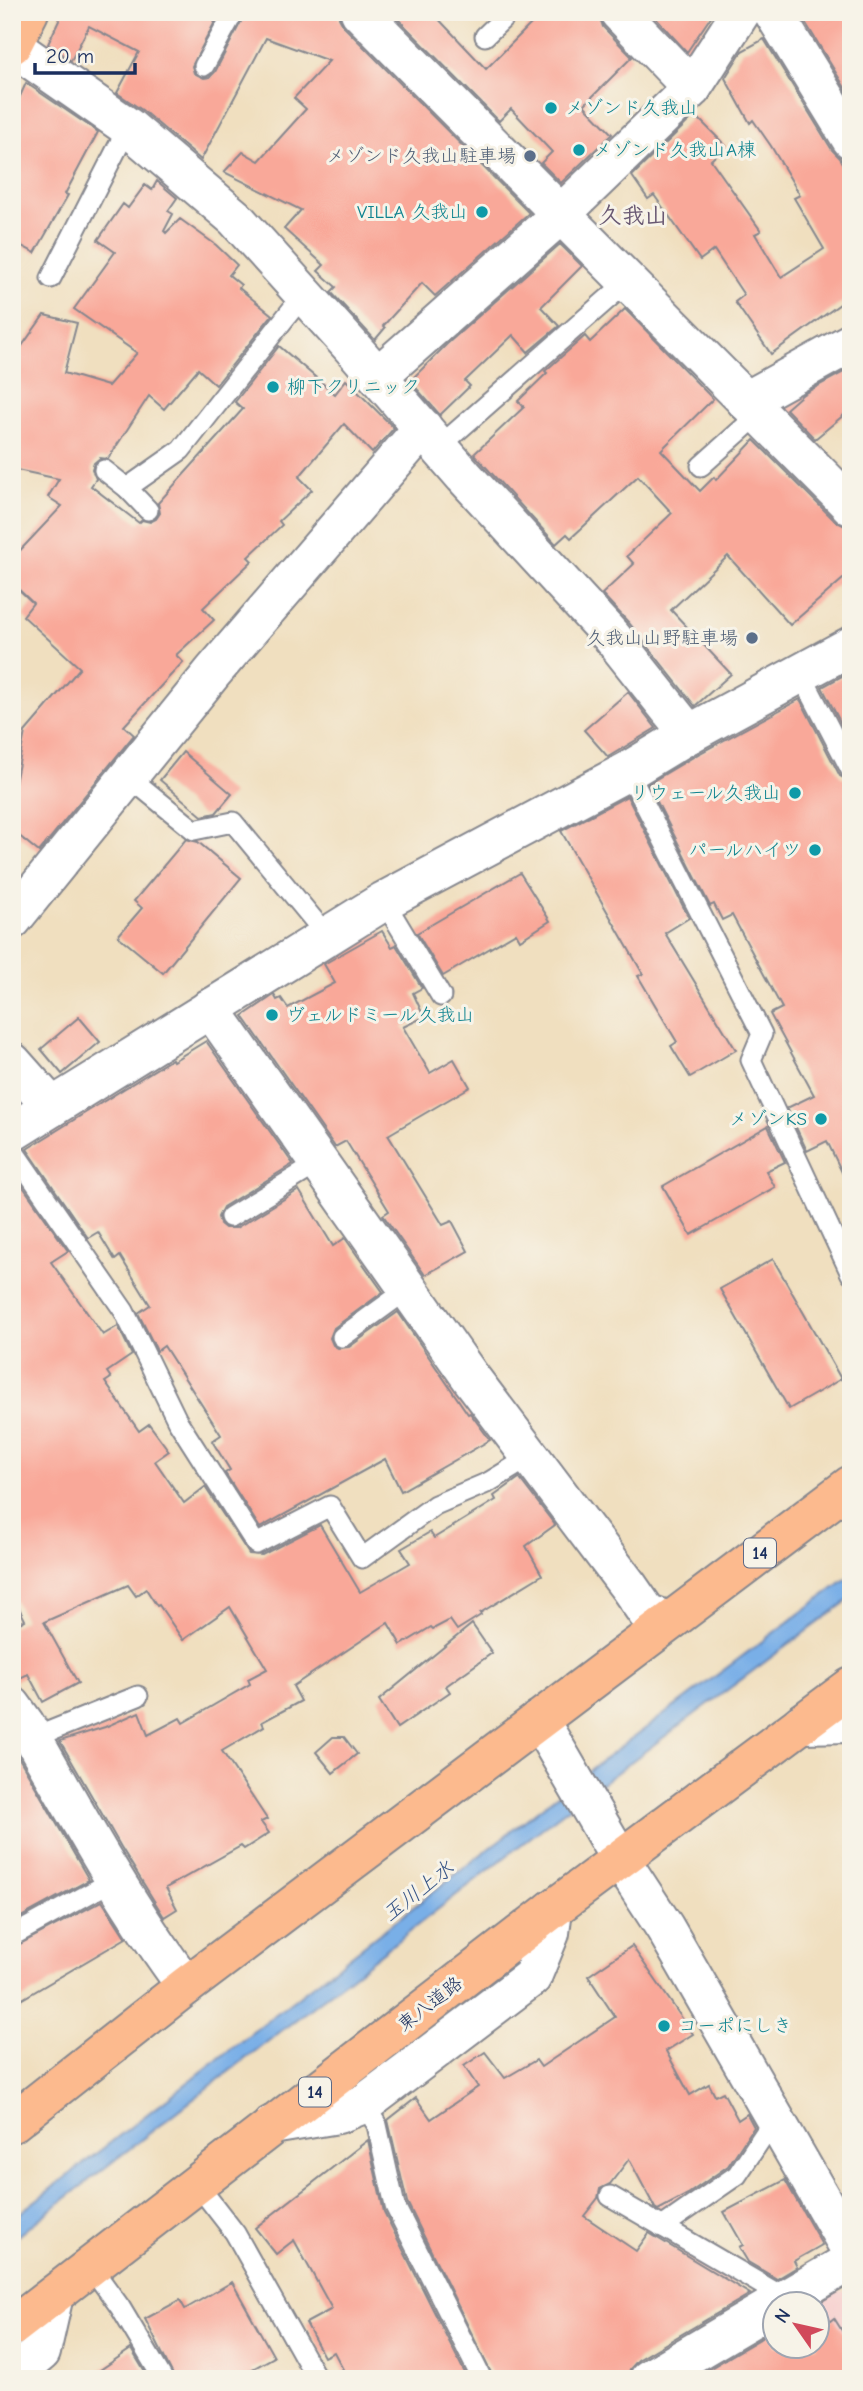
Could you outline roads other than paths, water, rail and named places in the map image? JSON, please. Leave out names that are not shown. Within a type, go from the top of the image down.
[{"type":"main road","points":[[12,46],[29,12]]},
{"type":"main road","name":"14","points":[[12,2123],[186,1986],[851,1485]]},
{"type":"main road","name":"東八道路","points":[[12,2327],[553,1909],[614,1848],[801,1724],[851,1687]]},
{"type":"street","points":[[359,12],[851,506]]},
{"type":"street","points":[[619,12],[692,88]]},
{"type":"street","points":[[378,376],[560,215],[692,88],[741,12]]},
{"type":"street","points":[[773,12],[851,139]]},
{"type":"street","points":[[12,46],[128,127],[235,218],[612,638],[690,734]]},
{"type":"street","points":[[752,407],[851,344]]},
{"type":"street","points":[[12,920],[214,672],[431,438]]},
{"type":"street","points":[[12,1132],[384,901],[628,771],[800,672],[851,646]]},
{"type":"street","points":[[210,1008],[530,1457],[647,1613],[669,1621]]},
{"type":"street","points":[[12,1062],[52,1107]]},
{"type":"street","points":[[539,1720],[614,1848],[665,1928],[851,2251]]},
{"type":"street","points":[[801,1724],[851,1723]]},
{"type":"street","points":[[21,1725],[155,1945],[186,1986]]},
{"type":"street","points":[[272,2125],[338,2114],[364,2104],[532,1977],[551,1933],[553,1909]]},
{"type":"street","points":[[801,2290],[851,2262]]},
{"type":"street","points":[[12,2376],[41,2352],[54,2295]]},
{"type":"street","points":[[649,2379],[762,2312]]},
{"type":"lane","points":[[204,66],[234,12]]},
{"type":"lane","points":[[485,36],[510,12]]},
{"type":"lane","points":[[51,278],[128,127]]},
{"type":"lane","points":[[431,438],[627,282]]},
{"type":"lane","points":[[127,488],[181,450],[304,294]]},
{"type":"lane","points":[[701,466],[752,407]]},
{"type":"lane","points":[[104,470],[127,488],[148,510]]},
{"type":"lane","points":[[800,672],[851,770]]},
{"type":"lane","points":[[628,771],[762,1034],[751,1060],[851,1273]]},
{"type":"lane","points":[[129,777],[194,830],[233,822],[327,936]]},
{"type":"lane","points":[[384,901],[441,996]]},
{"type":"lane","points":[[12,1149],[124,1311],[177,1420],[256,1544],[330,1506],[362,1558],[435,1506],[489,1482],[530,1457]]},
{"type":"lane","points":[[230,1217],[320,1163]]},
{"type":"lane","points":[[342,1337],[408,1289]]},
{"type":"lane","points":[[21,1725],[138,1696]]},
{"type":"lane","points":[[12,1936],[114,1880]]},
{"type":"lane","points":[[364,2104],[377,2124],[395,2206],[482,2379]]},
{"type":"lane","points":[[662,2227],[737,2175],[775,2118]]},
{"type":"lane","points":[[197,2184],[234,2233],[317,2379]]},
{"type":"lane","points":[[610,2196],[762,2291]]},
{"type":"lane","points":[[90,2267],[127,2317],[163,2379]]},
{"type":"water","points":[[851,1575],[851,1598],[558,1816],[12,2240],[12,2219],[595,1766]]},
{"type":"place","name":"メゾンド久我山","points":[[551,108]]},
{"type":"place","name":"メゾンド久我山A棟","points":[[579,150]]},
{"type":"place","name":"メゾンド久我山駐車場","points":[[530,156]]},
{"type":"place","name":"VILLA 久我山","points":[[482,212]]},
{"type":"place","name":"柳下クリニック","points":[[273,387]]},
{"type":"place","name":"久我山山野駐車場","points":[[752,638]]},
{"type":"place","name":"リウェール久我山","points":[[795,793]]},
{"type":"place","name":"パールハイツ","points":[[815,850]]},
{"type":"place","name":"ヴェルドミール久我山","points":[[272,1015]]},
{"type":"place","name":"メゾンKS","points":[[821,1119]]},
{"type":"place","name":"コーポにしき","points":[[664,2026]]},
{"type":"district","name":"久我山","points":[[633,215]]},
{"type":"water label","name":"玉川上水","points":[[418,1891]]}]
